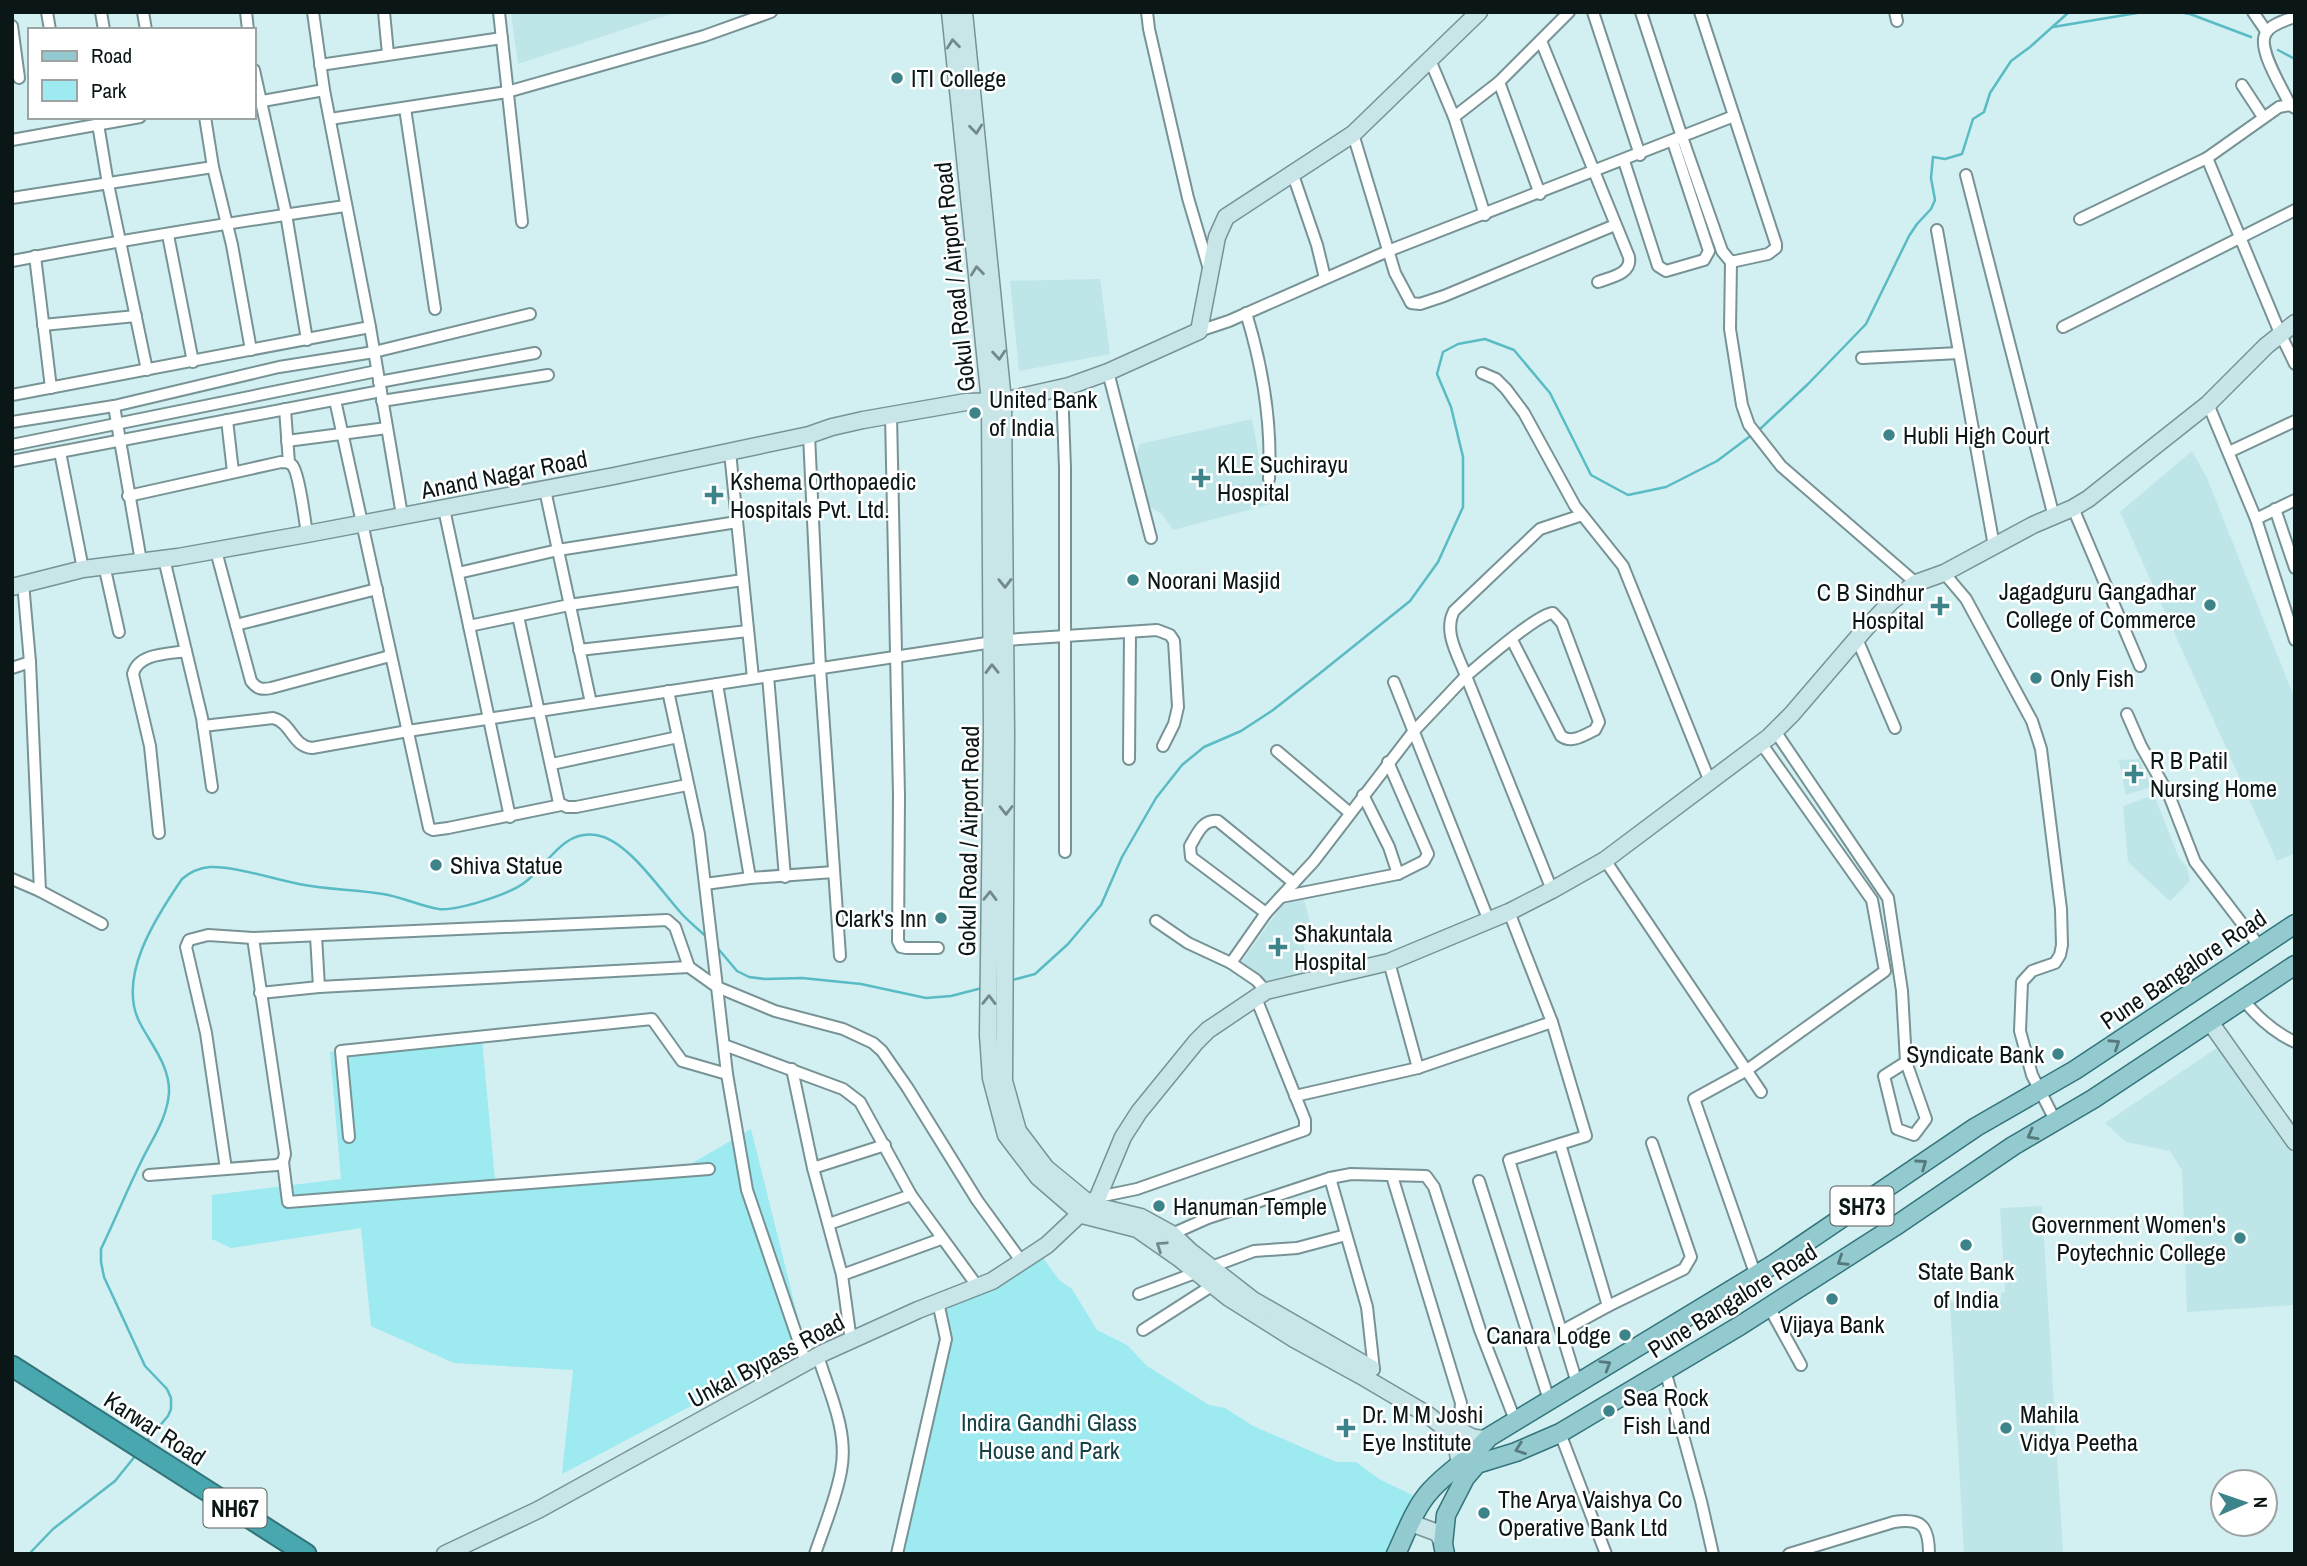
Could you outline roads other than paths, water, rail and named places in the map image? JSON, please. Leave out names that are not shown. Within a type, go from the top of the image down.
[{"type":"highway","name":"Karwar Road","points":[[12,1366],[306,1554]]},
{"type":"main road","name":"Gokul Road / Airport Road","points":[[950,12],[997,401]]},
{"type":"main road","name":"Gokul Road / Airport Road","points":[[964,12],[997,401],[998,1081],[1018,1131],[1046,1168],[1090,1206],[1137,1230],[1374,1370],[1451,1426]]},
{"type":"main road","points":[[1199,331],[1217,237],[1226,217],[1353,134],[1479,12]]},
{"type":"main road","points":[[1090,1206],[1123,1137],[1139,1112],[1195,1042],[1208,1030],[1261,994],[1389,961],[1509,912],[1605,860],[1775,731],[1894,600],[1916,583],[1944,573],[2033,525],[2073,508],[2208,404],[2280,333],[2295,323]]},
{"type":"main road","name":"Anand Nagar Road","points":[[18,585],[104,565],[216,551],[444,509],[730,452],[891,415],[966,402],[997,401],[1062,387],[1108,372],[1199,331]]},
{"type":"main road","name":"Pune Bangalore Road","points":[[1444,1549],[1445,1521],[1452,1502],[1471,1461],[1489,1437],[1756,1276],[1996,1114],[2039,1092],[2194,993],[2295,924]]},
{"type":"main road","name":"Pune Bangalore Road","points":[[1411,1523],[1432,1489],[1471,1461],[1516,1452],[1560,1433],[1665,1370],[1894,1227],[2013,1146],[2056,1122],[2295,965]]},
{"type":"main road","points":[[2210,1022],[2295,1142]]},
{"type":"main road","name":"Gokul Road / Airport Road","points":[[1090,1206],[1141,1217],[1172,1234],[1204,1270],[1213,1285],[1229,1298],[1294,1339],[1366,1377],[1428,1415],[1477,1440],[1489,1437]]},
{"type":"main road","name":"Unkal Bypass Road","points":[[445,1554],[538,1510],[812,1359],[938,1302],[992,1281],[1047,1245],[1090,1206]]},
{"type":"main road","points":[[1451,1426],[1456,1441],[1471,1461]]},
{"type":"main road","points":[[1411,1523],[1438,1533],[1444,1549]]},
{"type":"main road","name":"SH73","points":[[1396,1554],[1411,1523]]},
{"type":"street","points":[[313,12],[324,90],[370,327],[402,515]]},
{"type":"street","points":[[384,12],[388,54]]},
{"type":"street","points":[[499,12],[522,222]]},
{"type":"street","points":[[330,119],[507,92],[704,36],[771,12]]},
{"type":"street","points":[[1147,12],[1185,186],[1210,275]]},
{"type":"street","points":[[1454,117],[1499,82],[1569,12]]},
{"type":"street","points":[[1593,12],[1640,155]]},
{"type":"street","points":[[1624,161],[1661,270],[1666,271],[1704,260],[1709,251],[1641,12]]},
{"type":"street","points":[[1700,12],[1776,244],[1773,252],[1731,262]]},
{"type":"street","points":[[2253,12],[2266,31]]},
{"type":"street","points":[[2080,219],[2207,158],[2279,107],[2292,106],[2265,52],[2263,41],[2266,31],[2295,17]]},
{"type":"street","points":[[12,26],[20,78]]},
{"type":"street","points":[[320,65],[502,38]]},
{"type":"street","points":[[1541,41],[1630,264],[1621,273],[1598,282]]},
{"type":"street","points":[[1430,60],[1454,117],[1485,215]]},
{"type":"street","points":[[1499,82],[1540,194]]},
{"type":"street","points":[[2242,85],[2263,117]]},
{"type":"street","points":[[307,340],[286,214],[257,102],[324,90]]},
{"type":"street","points":[[405,108],[435,309]]},
{"type":"street","points":[[1199,331],[1247,313],[1388,251],[1640,155],[1734,116]]},
{"type":"street","points":[[12,140],[128,119]]},
{"type":"street","points":[[205,119],[251,350]]},
{"type":"street","points":[[98,124],[147,370]]},
{"type":"street","points":[[1353,134],[1388,251],[1403,292],[1411,303],[1420,304],[1615,225]]},
{"type":"street","points":[[1677,140],[1722,251],[1731,262],[1730,329],[1742,405],[1749,425],[1774,457],[1916,583]]},
{"type":"street","points":[[2207,158],[2295,364]]},
{"type":"street","points":[[12,198],[213,167]]},
{"type":"street","points":[[1292,172],[1317,245],[1325,278]]},
{"type":"street","points":[[1966,174],[2054,517]]},
{"type":"street","points":[[12,261],[121,240],[168,235],[228,223],[345,206]]},
{"type":"street","points":[[2063,327],[2294,213]]},
{"type":"street","points":[[1937,230],[1994,546]]},
{"type":"street","points":[[168,235],[193,362]]},
{"type":"street","points":[[35,256],[51,388]]},
{"type":"street","points":[[1247,313],[1262,376],[1271,440],[1269,479]]},
{"type":"street","points":[[12,422],[114,406],[279,367],[374,352],[530,314]]},
{"type":"street","points":[[43,325],[136,316]]},
{"type":"street","points":[[12,395],[370,327]]},
{"type":"street","points":[[12,444],[115,425],[380,386],[535,353]]},
{"type":"street","points":[[1862,358],[1959,353]]},
{"type":"street","points":[[1108,372],[1151,538]]},
{"type":"street","points":[[1482,373],[1496,379],[1524,413],[1582,515],[1623,566],[1710,782]]},
{"type":"street","points":[[12,461],[335,400],[380,386],[548,375]]},
{"type":"street","points":[[1062,387],[1066,636],[1065,852]]},
{"type":"street","points":[[335,400],[429,828],[439,830],[561,805],[576,807],[687,785]]},
{"type":"street","points":[[2208,404],[2256,519],[2295,640]]},
{"type":"street","points":[[114,406],[115,425],[141,561]]},
{"type":"street","points":[[285,409],[289,463]]},
{"type":"street","points":[[891,415],[899,796],[898,940],[901,947],[938,948]]},
{"type":"street","points":[[227,421],[233,472]]},
{"type":"street","points":[[2229,452],[2295,421]]},
{"type":"street","points":[[287,441],[387,428]]},
{"type":"street","points":[[809,435],[820,668],[840,956]]},
{"type":"street","points":[[60,452],[83,569]]},
{"type":"street","points":[[730,452],[753,678]]},
{"type":"street","points":[[128,496],[281,462],[289,463],[294,467],[297,477],[307,534]]},
{"type":"street","points":[[545,489],[591,703]]},
{"type":"street","points":[[2256,519],[2295,500]]},
{"type":"street","points":[[2073,508],[2140,666]]},
{"type":"street","points":[[444,509],[510,817]]},
{"type":"street","points":[[2275,509],[2295,568]]},
{"type":"street","points":[[1552,890],[1449,628],[1454,611],[1541,529],[1582,515]]},
{"type":"street","points":[[458,573],[558,550],[737,522]]},
{"type":"street","points":[[216,551],[251,681],[256,687],[263,690],[390,656]]},
{"type":"street","points":[[164,559],[203,726],[212,788]]},
{"type":"street","points":[[104,565],[119,632]]},
{"type":"street","points":[[1944,573],[1966,599],[2032,721],[2041,749],[2062,936],[2060,955],[2055,963],[2032,971],[2022,982],[2020,1031],[2032,1075],[2056,1122]]},
{"type":"street","points":[[469,626],[569,605],[743,580]]},
{"type":"street","points":[[18,585],[30,662],[40,891]]},
{"type":"street","points":[[236,625],[377,589]]},
{"type":"street","points":[[1231,963],[1266,913],[1314,861],[1413,732],[1466,676],[1512,640],[1547,613],[1559,617],[1597,717],[1598,727],[1569,740],[1561,736],[1512,640]]},
{"type":"street","points":[[518,615],[561,805]]},
{"type":"street","points":[[579,650],[748,631]]},
{"type":"street","points":[[1129,759],[1130,632]]},
{"type":"street","points":[[203,726],[273,718],[282,720],[297,742],[312,748],[540,710],[999,641],[1165,632],[1174,641],[1178,707],[1174,724],[1163,746]]},
{"type":"street","points":[[1857,639],[1895,728]]},
{"type":"street","points":[[159,833],[150,746],[134,674],[135,665],[142,660],[186,651]]},
{"type":"street","points":[[12,668],[30,662]]},
{"type":"street","points":[[768,676],[785,877]]},
{"type":"street","points":[[1394,682],[1489,920]]},
{"type":"street","points":[[717,684],[750,878]]},
{"type":"street","points":[[668,691],[699,834],[727,1074],[747,1190],[838,1419],[842,1443],[841,1471],[815,1554]]},
{"type":"street","points":[[2127,714],[2141,746],[2169,795],[2196,862],[2260,947]]},
{"type":"street","points":[[1775,731],[1888,898],[1902,991],[1906,1062],[1926,1119],[1914,1135],[1897,1129],[1884,1076],[1906,1062]]},
{"type":"street","points":[[552,765],[678,737]]},
{"type":"street","points":[[1756,1276],[1694,1099],[1747,1070],[1885,971],[1872,901],[1761,743]]},
{"type":"street","points":[[1277,751],[1350,813]]},
{"type":"street","points":[[1281,897],[1398,874],[1424,861],[1428,854],[1388,762]]},
{"type":"street","points":[[1363,795],[1390,847],[1398,874]]},
{"type":"street","points":[[1266,913],[1191,857],[1190,846],[1205,823],[1210,820],[1218,821],[1294,883]]},
{"type":"street","points":[[1605,860],[1762,1091]]},
{"type":"street","points":[[705,884],[834,872]]},
{"type":"street","points":[[12,880],[40,891],[102,924]]},
{"type":"street","points":[[1509,912],[1552,1022],[1586,1136],[1509,1160],[1577,1383]]},
{"type":"street","points":[[226,1169],[206,1033],[186,947],[189,940],[208,935],[253,938],[316,936],[667,920],[675,927],[689,967],[717,987],[775,1011],[843,1029],[873,1043],[894,1069],[977,1200],[1022,1262]]},
{"type":"street","points":[[1090,1206],[1301,1133],[1306,1126],[1256,980],[1231,963],[1188,943],[1156,921]]},
{"type":"street","points":[[316,936],[318,987]]},
{"type":"street","points":[[253,938],[285,1154],[283,1162],[288,1202],[709,1169]]},
{"type":"street","points":[[1389,961],[1418,1068]]},
{"type":"street","points":[[260,993],[318,987],[689,967]]},
{"type":"street","points":[[2242,999],[2258,1018],[2283,1037],[2295,1042]]},
{"type":"street","points":[[349,1137],[341,1051],[652,1019],[682,1060],[727,1074]]},
{"type":"street","points":[[1295,1096],[1418,1068],[1552,1022]]},
{"type":"street","points":[[724,1045],[792,1069],[853,1096],[867,1112],[911,1195],[978,1287]]},
{"type":"street","points":[[792,1069],[813,1168],[842,1275],[851,1341]]},
{"type":"street","points":[[1562,1331],[1689,1264],[1691,1257],[1652,1143]]},
{"type":"street","points":[[1560,1144],[1608,1306]]},
{"type":"street","points":[[813,1168],[885,1145]]},
{"type":"street","points":[[149,1175],[277,1165],[283,1162]]},
{"type":"street","points":[[1172,1234],[1208,1218],[1330,1178],[1351,1174],[1426,1176],[1431,1181],[1480,1330],[1516,1420]]},
{"type":"street","points":[[1392,1176],[1461,1403],[1451,1426]]},
{"type":"street","points":[[1330,1178],[1367,1307],[1374,1370]]},
{"type":"street","points":[[1479,1181],[1549,1400]]},
{"type":"street","points":[[829,1224],[911,1195]]},
{"type":"street","points":[[1139,1294],[1254,1251],[1297,1248],[1346,1235]]},
{"type":"street","points":[[842,1275],[941,1239]]},
{"type":"street","points":[[1143,1330],[1213,1285]]},
{"type":"street","points":[[897,1554],[946,1339],[938,1302]]},
{"type":"street","points":[[1769,1307],[1801,1365]]},
{"type":"street","points":[[1665,1370],[1702,1501],[1713,1554]]},
{"type":"street","points":[[1560,1433],[1606,1554]]},
{"type":"street","points":[[1789,1554],[1827,1549],[1894,1522],[1910,1519],[1921,1523],[1927,1532],[1929,1554]]},
{"type":"waterway","points":[[1759,430],[1866,324],[1909,236],[1935,200],[1931,178],[1933,157],[1945,159],[1962,154],[1973,119],[1984,112],[1990,93],[2011,61],[2069,12]]},
{"type":"waterway","points":[[2053,27],[2143,12]]},
{"type":"waterway","points":[[2178,12],[2251,37]]},
{"type":"waterway","points":[[2278,50],[2295,59]]},
{"type":"waterway","points":[[1009,981],[1035,974],[1068,944],[1101,905],[1122,857],[1156,798],[1182,765],[1204,747],[1241,731],[1273,710],[1319,674],[1410,601],[1438,562],[1463,507],[1463,457],[1451,407],[1437,374],[1443,352],[1458,344],[1485,339],[1514,350],[1550,393],[1591,475],[1628,495],[1666,487],[1717,461],[1753,434]]},
{"type":"waterway","points":[[147,1441],[168,1416],[171,1398],[167,1389],[145,1366],[104,1277],[101,1249],[168,1102],[167,1074],[141,1025],[134,1007],[133,988],[142,949],[161,911],[182,879],[199,869],[220,867],[310,886],[383,894],[432,908],[447,909],[483,901],[507,892],[533,876],[556,851],[573,838],[596,835],[620,846],[631,856],[684,916],[708,938]]},
{"type":"waterway","points":[[715,945],[737,971],[749,977],[802,978],[861,984],[926,998],[951,996],[982,988]]},
{"type":"waterway","points":[[29,1554],[53,1529],[115,1481],[136,1455]]},
{"type":"place","name":"ITI College","points":[[897,78]]},
{"type":"place","name":"United Bank of India","points":[[975,413]]},
{"type":"place","name":"Hubli High Court","points":[[1889,435]]},
{"type":"place","name":"KLE Suchirayu Hospital","points":[[1201,478]]},
{"type":"place","name":"Kshema Orthopaedic Hospitals Pvt. Ltd.","points":[[714,495]]},
{"type":"place","name":"Noorani Masjid","points":[[1133,580]]},
{"type":"place","name":"Jagadguru Gangadhar College of Commerce","points":[[2210,605]]},
{"type":"place","name":"C B Sindhur Hospital","points":[[1940,606]]},
{"type":"place","name":"Only Fish","points":[[2036,678]]},
{"type":"place","name":"R B Patil Nursing Home","points":[[2134,774]]},
{"type":"place","name":"Shiva Statue","points":[[436,865]]},
{"type":"place","name":"Clark's Inn","points":[[941,918]]},
{"type":"place","name":"Shakuntala Hospital","points":[[1278,947]]},
{"type":"place","name":"Syndicate Bank","points":[[2058,1054]]},
{"type":"place","name":"Hanuman Temple","points":[[1159,1206]]},
{"type":"place","name":"Government Women's Poytechnic College","points":[[2240,1238]]},
{"type":"place","name":"State Bank of India","points":[[1966,1245]]},
{"type":"place","name":"Vijaya Bank","points":[[1832,1299]]},
{"type":"place","name":"Canara Lodge","points":[[1625,1335]]},
{"type":"place","name":"Sea Rock Fish Land","points":[[1609,1411]]},
{"type":"place","name":"Dr. M M Joshi Eye Institute","points":[[1346,1428]]},
{"type":"place","name":"Mahila Vidya Peetha","points":[[2006,1428]]},
{"type":"place","name":"The Arya Vaishya Co Operative Bank Ltd","points":[[1484,1513]]},
{"type":"park label","name":"Indira Gandhi Glass House and Park","points":[[1049,1436]]}]
